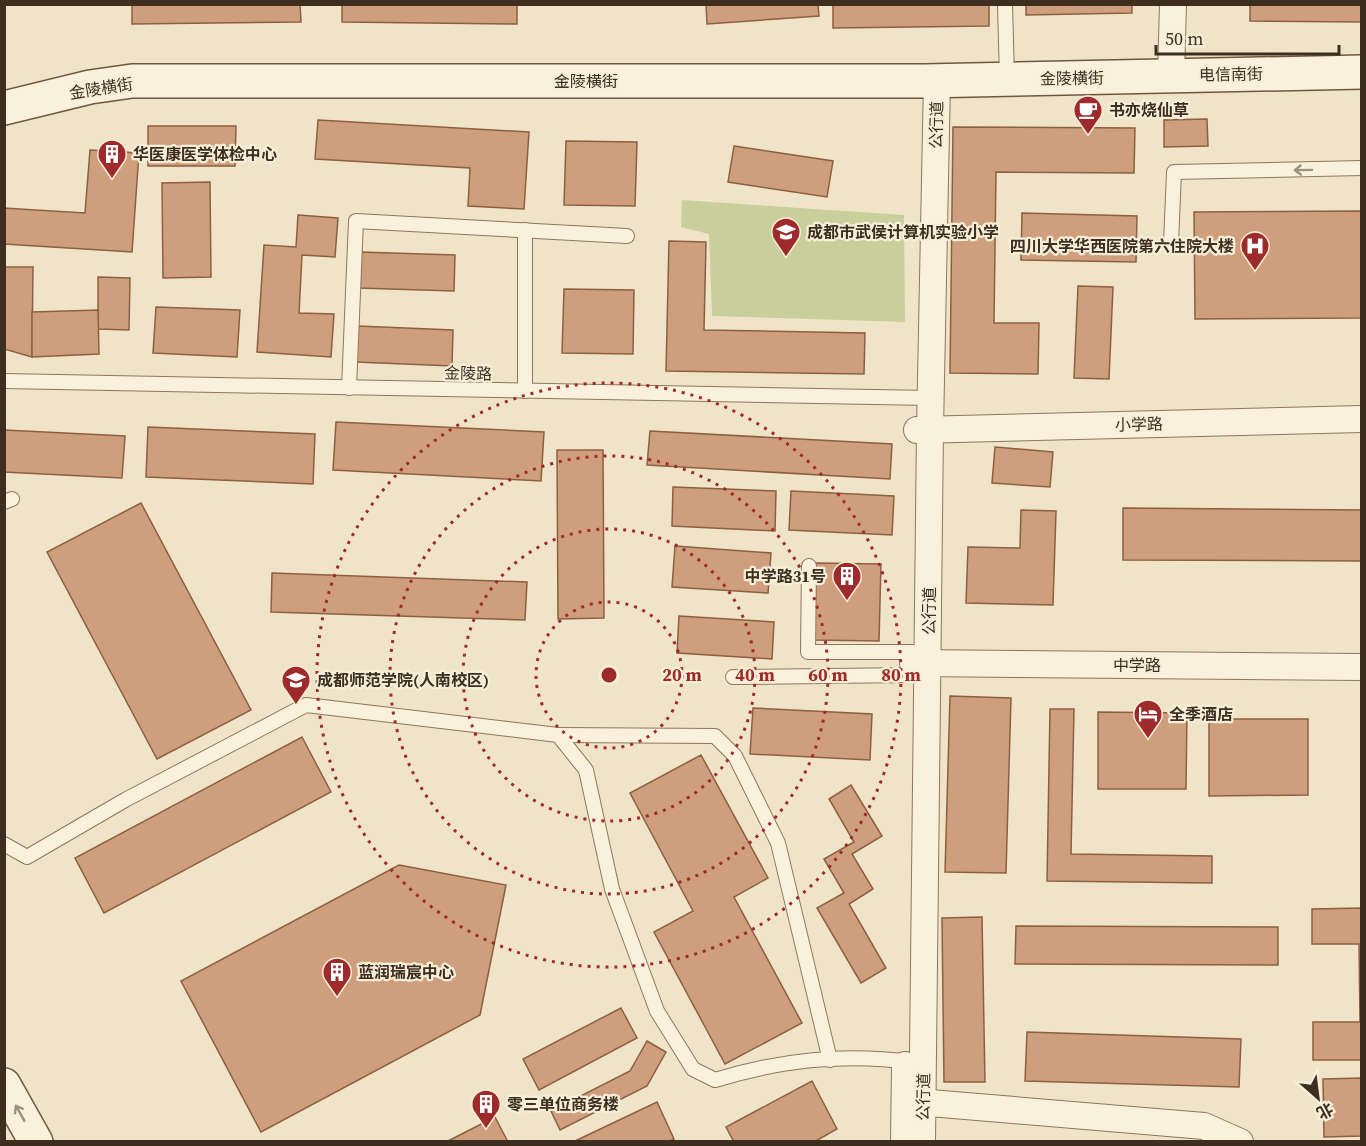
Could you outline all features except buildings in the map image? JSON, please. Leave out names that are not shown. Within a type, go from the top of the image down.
[{"type":"street","points":[[1171,76],[1173,4]]},
{"type":"street","name":"电信南街","points":[[1171,76],[1362,72]]},
{"type":"street","name":"金陵横街","points":[[4,108],[90,87],[132,81],[931,80],[1171,76]]},
{"type":"street","name":"公行道","points":[[904,1142],[913,1102],[917,663],[931,80]]},
{"type":"street","name":"小学路","points":[[923,430],[1362,419]]},
{"type":"street","name":"中学路","points":[[917,663],[1362,667]]},
{"type":"street","points":[[4,1085],[36,1142]]},
{"type":"street","points":[[913,1102],[1204,1126],[1240,1142]]},
{"type":"street","name":"公行道","points":[[913,1102],[922,1142]]},
{"type":"lane","points":[[1005,4],[1007,79]]},
{"type":"lane","points":[[1171,243],[1174,172],[1362,168]]},
{"type":"lane","points":[[349,388],[356,221],[627,236]]},
{"type":"lane","points":[[525,231],[525,391]]},
{"type":"lane","name":"金陵路","points":[[4,381],[924,398]]},
{"type":"lane","points":[[809,566],[808,652],[917,663]]},
{"type":"lane","points":[[733,677],[917,663]]},
{"type":"lane","points":[[4,844],[27,857],[125,800],[306,705],[558,735],[715,736],[735,756],[778,843],[830,1060]]},
{"type":"lane","points":[[558,735],[586,770],[612,889],[657,1011],[693,1069],[715,1080],[760,1066],[804,1059],[914,1062]]},
{"type":"green space","points":[[682,200],[904,215],[905,322],[712,316],[709,234],[681,227]]},
{"type":"place","name":"书亦烧仙草","points":[[1088,136]]},
{"type":"place","name":"华医康医学体检中心","points":[[112,180]]},
{"type":"place","name":"成都市武侯计算机实验小学","points":[[786,258]]},
{"type":"place","name":"四川大学华西医院第六住院大楼","points":[[1255,272]]},
{"type":"place","name":"中学路31号","points":[[847,602]]},
{"type":"place","name":"成都师范学院(人南校区)","points":[[296,706]]},
{"type":"place","name":"全季酒店","points":[[1148,740]]},
{"type":"place","name":"蓝润瑞宸中心","points":[[337,998]]},
{"type":"place","name":"零三单位商务楼","points":[[486,1130]]}]
